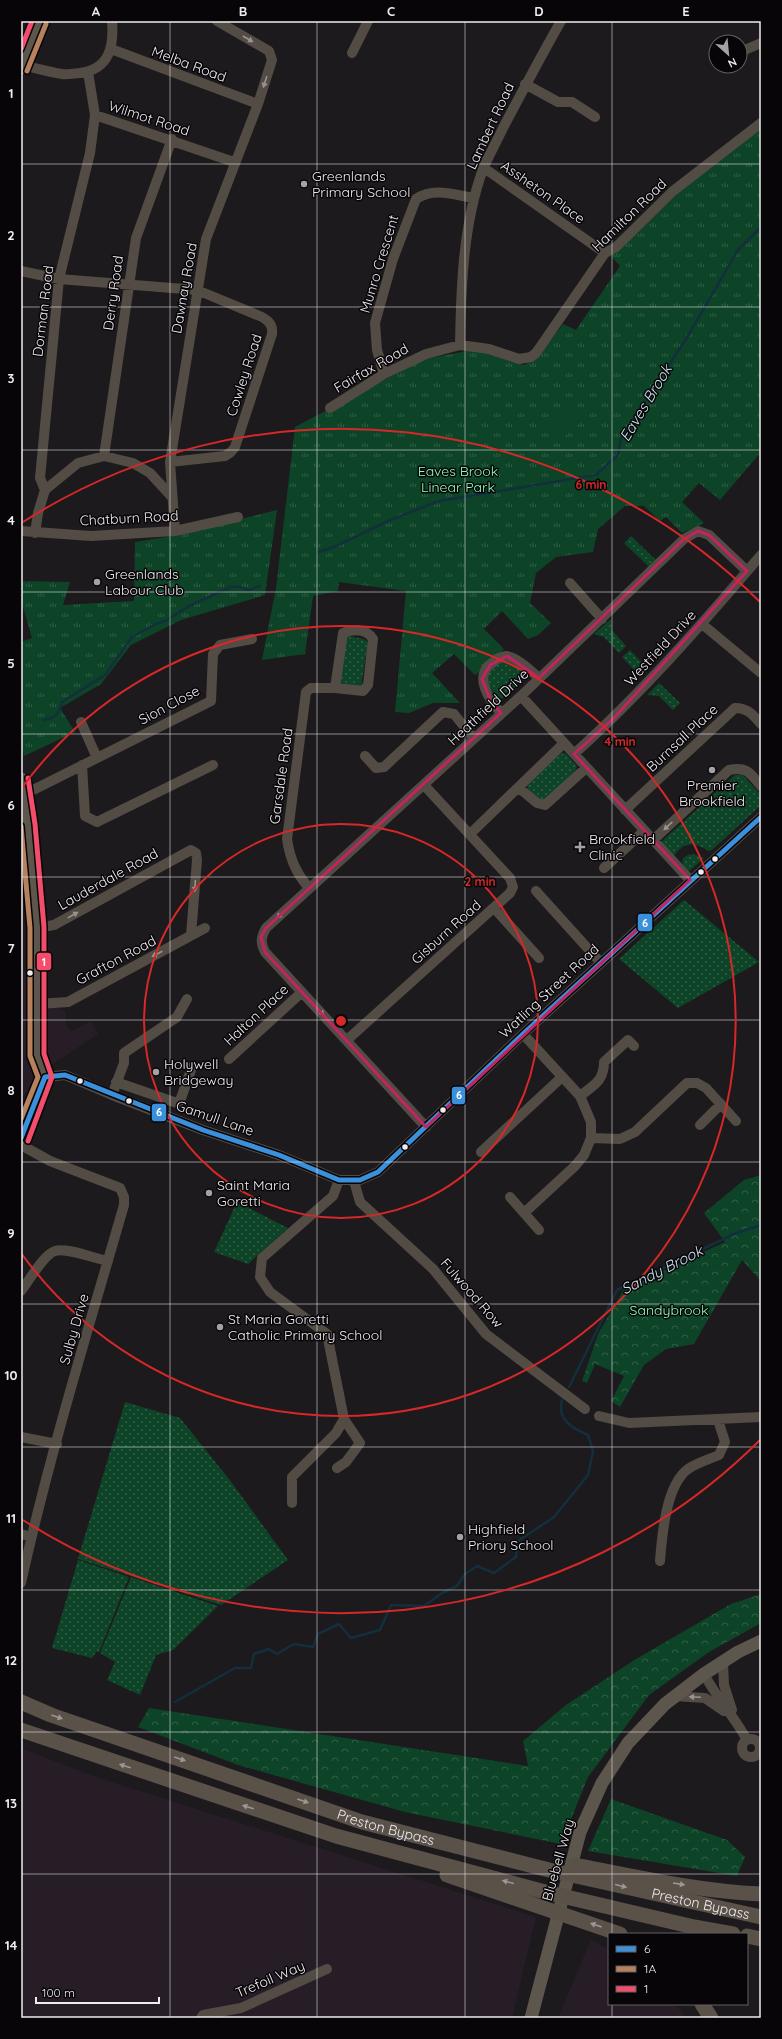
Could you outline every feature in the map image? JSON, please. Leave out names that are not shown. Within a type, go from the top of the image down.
[{"type":"highway","name":"Preston Bypass","points":[[21,1702],[59,1717],[376,1825],[550,1866],[584,1872],[693,1904],[761,1918]]},
{"type":"highway","name":"Preston Bypass","points":[[21,1730],[336,1836],[545,1892],[694,1927],[727,1933]]},
{"type":"highway","points":[[336,1836],[617,1933]]},
{"type":"highway","points":[[584,1872],[718,1890],[761,1894]]},
{"type":"highway","name":"Preston Bypass","points":[[748,1936],[761,1939]]},
{"type":"highway","points":[[703,2005],[711,2018]]},
{"type":"main road","points":[[22,66],[40,21]]},
{"type":"main road","points":[[21,779],[37,928],[37,1055],[45,1077],[21,1138]]},
{"type":"main road","name":"Bluebell Way","points":[[532,2018],[580,1832],[602,1783],[628,1743],[674,1696],[704,1674],[761,1641]]},
{"type":"street","points":[[22,66],[63,74],[88,72],[105,60],[111,49],[113,37],[112,21]]},
{"type":"street","name":"Dawnay Road","points":[[175,531],[170,462],[196,290],[206,238],[234,162],[258,104],[272,60],[270,51],[217,21]]},
{"type":"street","points":[[352,53],[368,21]]},
{"type":"street","name":"Lambert Road","points":[[460,345],[461,298],[474,198],[484,168],[526,84],[561,21]]},
{"type":"street","points":[[748,49],[761,43]]},
{"type":"street","name":"Melba Road","points":[[111,49],[258,104]]},
{"type":"street","name":"Wilmot Road","points":[[88,72],[95,115],[172,139],[234,162]]},
{"type":"street","points":[[526,84],[558,102],[572,102],[595,117]]},
{"type":"street","name":"Dorman Road","points":[[45,490],[40,478],[59,279],[90,153],[95,115]]},
{"type":"street","name":"Hamilton Road","points":[[519,359],[531,357],[536,353],[605,253],[616,247],[673,191],[761,123]]},
{"type":"street","name":"Derry Road","points":[[104,456],[128,283],[136,238],[172,139]]},
{"type":"street","name":"Assheton Place","points":[[484,168],[605,253]]},
{"type":"street","name":"Munro Crescent","points":[[384,374],[377,350],[375,323],[393,258],[416,199],[424,194],[434,192],[474,198]]},
{"type":"street","points":[[21,271],[59,279],[128,283],[196,290]]},
{"type":"street","name":"Cowley Road","points":[[170,462],[225,456],[235,447],[273,328],[270,322],[262,317],[196,290]]},
{"type":"street","name":"Fairfax Road","points":[[330,408],[384,374],[426,354],[460,345],[489,349],[519,359]]},
{"type":"street","points":[[36,533],[38,512],[45,490],[78,463],[104,456],[133,463],[150,473],[172,497]]},
{"type":"street","name":"Chatburn Road","points":[[21,531],[91,536],[175,531],[238,517]]},
{"type":"street","name":"Heathfield Drive","points":[[302,992],[265,952],[261,936],[266,928],[521,696],[684,539],[698,531],[708,535],[747,571]]},
{"type":"street","name":"Westfield Drive","points":[[574,754],[614,718],[702,624],[761,555]]},
{"type":"street","points":[[570,583],[602,619]]},
{"type":"street","points":[[702,624],[761,674]]},
{"type":"street","name":"Garsdale Road","points":[[309,888],[297,873],[292,862],[288,849],[287,829],[306,692],[310,688],[335,688],[363,691],[368,685],[373,639],[366,632],[351,630],[343,633],[335,688]]},
{"type":"street","name":"Sion Close","points":[[23,798],[82,765],[211,701],[213,654],[220,645],[252,639]]},
{"type":"street","points":[[501,713],[491,702],[482,679],[484,672],[490,665],[502,656],[507,656],[522,664],[539,678]]},
{"type":"street","points":[[521,696],[563,744],[574,754],[690,880]]},
{"type":"street","name":"Burnsall Place","points":[[624,810],[735,708],[744,708],[761,724]]},
{"type":"street","points":[[365,756],[376,768],[384,767],[443,712],[454,714],[474,738]]},
{"type":"street","points":[[81,722],[97,758]]},
{"type":"street","points":[[470,834],[563,744]]},
{"type":"street","points":[[82,765],[85,816],[97,822],[213,765]]},
{"type":"street","points":[[519,788],[538,804],[545,805],[586,768]]},
{"type":"street","points":[[652,840],[729,770],[739,768],[748,771],[761,786]]},
{"type":"street","name":"Gisburn Road","points":[[347,1040],[494,908],[510,893],[513,887],[511,881],[470,834],[424,785]]},
{"type":"street","name":"Watling Street Road","points":[[354,1181],[366,1178],[378,1172],[600,962],[761,817]]},
{"type":"street","points":[[604,868],[644,831]]},
{"type":"street","name":"Lauderdale Road","points":[[37,928],[54,925],[191,850],[196,853],[197,860],[191,936]]},
{"type":"street","points":[[536,891],[600,962]]},
{"type":"street","points":[[494,908],[539,958]]},
{"type":"street","name":"Grafton Road","points":[[38,1004],[68,1002],[205,928]]},
{"type":"street","points":[[302,992],[426,1128]]},
{"type":"street","name":"Halton Place","points":[[230,1059],[302,992]]},
{"type":"street","points":[[112,1095],[124,1063],[124,1053],[177,1017],[187,999]]},
{"type":"street","points":[[523,1034],[580,1096],[591,1122],[591,1138],[584,1155],[524,1213]]},
{"type":"street","points":[[580,1096],[597,1083],[604,1074],[604,1062],[628,1040],[634,1046]]},
{"type":"street","points":[[116,1082],[177,1103],[180,1101],[192,1067]]},
{"type":"street","name":"Gamull Lane","points":[[45,1077],[65,1075],[203,1130],[279,1155],[339,1180],[354,1181]]},
{"type":"street","points":[[481,1152],[488,1141],[562,1077]]},
{"type":"street","points":[[591,1138],[620,1139],[635,1132],[687,1084],[697,1083],[706,1088],[736,1121]]},
{"type":"street","points":[[700,1125],[721,1104]]},
{"type":"street","name":"Sulby Drive","points":[[21,1145],[50,1161],[120,1188],[124,1197],[124,1205],[31,1537],[21,1583]]},
{"type":"street","points":[[337,1468],[346,1462],[360,1443],[344,1419],[327,1334],[270,1292],[260,1277],[262,1258],[333,1196],[339,1180]]},
{"type":"street","name":"Fulwood Row","points":[[354,1181],[360,1202],[433,1269],[486,1334],[585,1409]]},
{"type":"street","points":[[510,1197],[539,1230]]},
{"type":"street","points":[[21,1291],[44,1260],[54,1251],[62,1250],[108,1261]]},
{"type":"street","points":[[599,1416],[629,1423],[761,1417]]},
{"type":"street","points":[[292,1503],[292,1477],[336,1433],[344,1419]]},
{"type":"street","points":[[660,1561],[662,1536],[674,1485],[688,1469],[719,1455],[725,1442],[718,1420]]},
{"type":"street","points":[[21,1437],[57,1444]]},
{"type":"street","points":[[21,1534],[31,1537]]},
{"type":"street","points":[[723,1662],[725,1690],[736,1721],[746,1740]]},
{"type":"street","points":[[704,1674],[709,1684],[736,1721]]},
{"type":"street","points":[[674,1696],[710,1700],[736,1721]]},
{"type":"street","name":"Trefoil Way","points":[[201,2018],[203,2015],[241,2008],[327,1969]]},
{"type":"highlighted area","points":[[698,531],[709,535],[747,571],[614,718],[574,754],[690,880],[426,1127],[265,952],[261,937],[266,928],[501,713],[491,702],[482,679],[490,665],[507,656],[539,678],[684,539]]},
{"type":"shaded area","points":[[21,965],[44,1002],[65,1011],[67,1027],[72,1031],[91,1021],[98,1034],[54,1063],[23,1096],[21,1096]]},
{"type":"shaded area","points":[[21,1748],[93,1776],[536,1917],[512,2018],[21,2018]]},
{"type":"shaded area","points":[[591,1939],[608,1949],[608,2005],[676,2005],[686,2018],[558,2018]]},
{"type":"green space","name":"Eaves Brook Linear Park","points":[[761,124],[761,452],[720,500],[699,483],[682,502],[704,523],[682,533],[666,517],[660,521],[644,506],[625,506],[598,529],[593,552],[556,557],[536,573],[530,603],[551,623],[538,635],[528,639],[502,611],[484,629],[504,649],[475,675],[454,654],[432,673],[460,703],[433,703],[409,713],[395,712],[406,591],[339,582],[338,591],[313,596],[305,654],[262,660],[276,588],[295,427],[424,359],[478,349],[524,365],[538,357],[563,324],[576,330],[620,266],[611,256],[717,156]]},
{"type":"green space","points":[[567,408],[580,423],[556,443],[543,427]]},
{"type":"green space","points":[[277,510],[265,595],[181,620],[131,645],[101,684],[60,708],[75,732],[24,756],[21,740],[21,642],[32,638],[21,600],[21,581],[70,582],[63,605],[134,601],[135,542],[179,535]]},
{"type":"green space","points":[[631,536],[656,560],[649,567],[624,543]]},
{"type":"green space","points":[[611,619],[612,630],[626,646],[619,653],[604,637],[594,634]]},
{"type":"green space","points":[[349,636],[364,639],[368,642],[361,686],[344,687],[340,683],[344,641]]},
{"type":"green space","points":[[630,650],[644,665],[637,673],[622,657]]},
{"type":"green space","points":[[505,659],[514,663],[529,675],[498,702],[486,682],[489,669]]},
{"type":"green space","points":[[659,683],[680,703],[673,710],[659,696],[647,695]]},
{"type":"green space","points":[[565,753],[577,766],[575,771],[548,798],[541,801],[528,789],[527,784],[560,754]]},
{"type":"green space","points":[[742,774],[761,795],[761,805],[712,850],[709,851],[698,846],[689,845],[681,848],[673,857],[664,847],[662,841],[735,775]]},
{"type":"green space","points":[[693,854],[704,858],[687,873],[683,866],[682,860],[685,856]]},
{"type":"green space","points":[[684,900],[759,962],[678,1008],[619,959]]},
{"type":"green space","name":"Sandybrook","points":[[761,1175],[761,1281],[742,1260],[694,1344],[666,1349],[644,1365],[620,1407],[611,1401],[624,1376],[595,1364],[587,1383],[582,1381],[598,1334],[624,1289],[725,1242],[704,1213],[744,1180]]},
{"type":"green space","points":[[237,1202],[288,1228],[248,1264],[214,1252]]},
{"type":"green space","points":[[125,1402],[180,1418],[229,1479],[288,1560],[221,1605],[78,1559]]},
{"type":"green space","points":[[78,1560],[129,1577],[99,1652],[96,1652],[92,1658],[52,1648]]},
{"type":"green space","points":[[131,1577],[218,1606],[173,1650],[156,1655],[140,1695],[107,1680],[115,1662],[100,1653]]},
{"type":"green space","points":[[761,1594],[761,1623],[709,1652],[649,1695],[588,1777],[561,1844],[405,1812],[238,1765],[138,1727],[149,1708],[528,1766],[523,1741],[566,1705],[636,1659],[731,1604]]},
{"type":"green space","points":[[611,1799],[727,1840],[745,1857],[737,1876],[588,1851]]},
{"type":"waterway","name":"Eaves Brook","points":[[318,552],[334,547],[388,521],[439,501],[596,475],[618,455],[621,438],[686,339],[738,250],[761,227]]},
{"type":"waterway","points":[[44,720],[54,717],[60,710],[62,702],[105,675],[132,637],[167,620],[189,606],[231,587],[240,587],[248,590],[260,586]]},
{"type":"waterway","name":"Sandy Brook","points":[[569,1387],[617,1290],[736,1233],[761,1225]]},
{"type":"waterway","name":"Sandy Brook","points":[[175,1702],[235,1668],[251,1668],[254,1654],[269,1649],[277,1654],[294,1644],[313,1647],[318,1634],[339,1624],[351,1638],[380,1630],[391,1605],[424,1606],[442,1593],[457,1586],[465,1574],[477,1566],[494,1573],[516,1557],[518,1541],[554,1517],[588,1475],[593,1451],[588,1435],[572,1427],[564,1418],[561,1407],[562,1400]]},
{"type":"transit line","name":"1","points":[[21,49],[32,21]]},
{"type":"transit line","name":"1A","points":[[27,71],[46,24]]},
{"type":"transit line","name":"1","points":[[28,778],[35,824],[44,927],[44,1054],[52,1077],[28,1141]]},
{"type":"transit line","name":"6","points":[[21,1138],[45,1077],[65,1075],[203,1130],[279,1155],[339,1180],[360,1180],[378,1172],[523,1034],[761,817]]},
{"type":"transit line","name":"1A","points":[[21,826],[30,928],[30,1056],[38,1077],[21,1119]]},
{"type":"place","name":"Greenlands Primary School","points":[[304,184]]},
{"type":"place","name":"Greenlands Labour Club","points":[[97,582]]},
{"type":"place","name":"Premier Brookfield","points":[[712,770]]},
{"type":"place","name":"Brookfield Clinic","points":[[580,847]]},
{"type":"place","name":"Holywell Bridgeway","points":[[156,1072]]},
{"type":"place","name":"Saint Maria Goretti","points":[[209,1193]]},
{"type":"place","name":"St Maria Goretti Catholic Primary School","points":[[220,1327]]},
{"type":"place","name":"Highfield Priory School","points":[[460,1537]]}]
